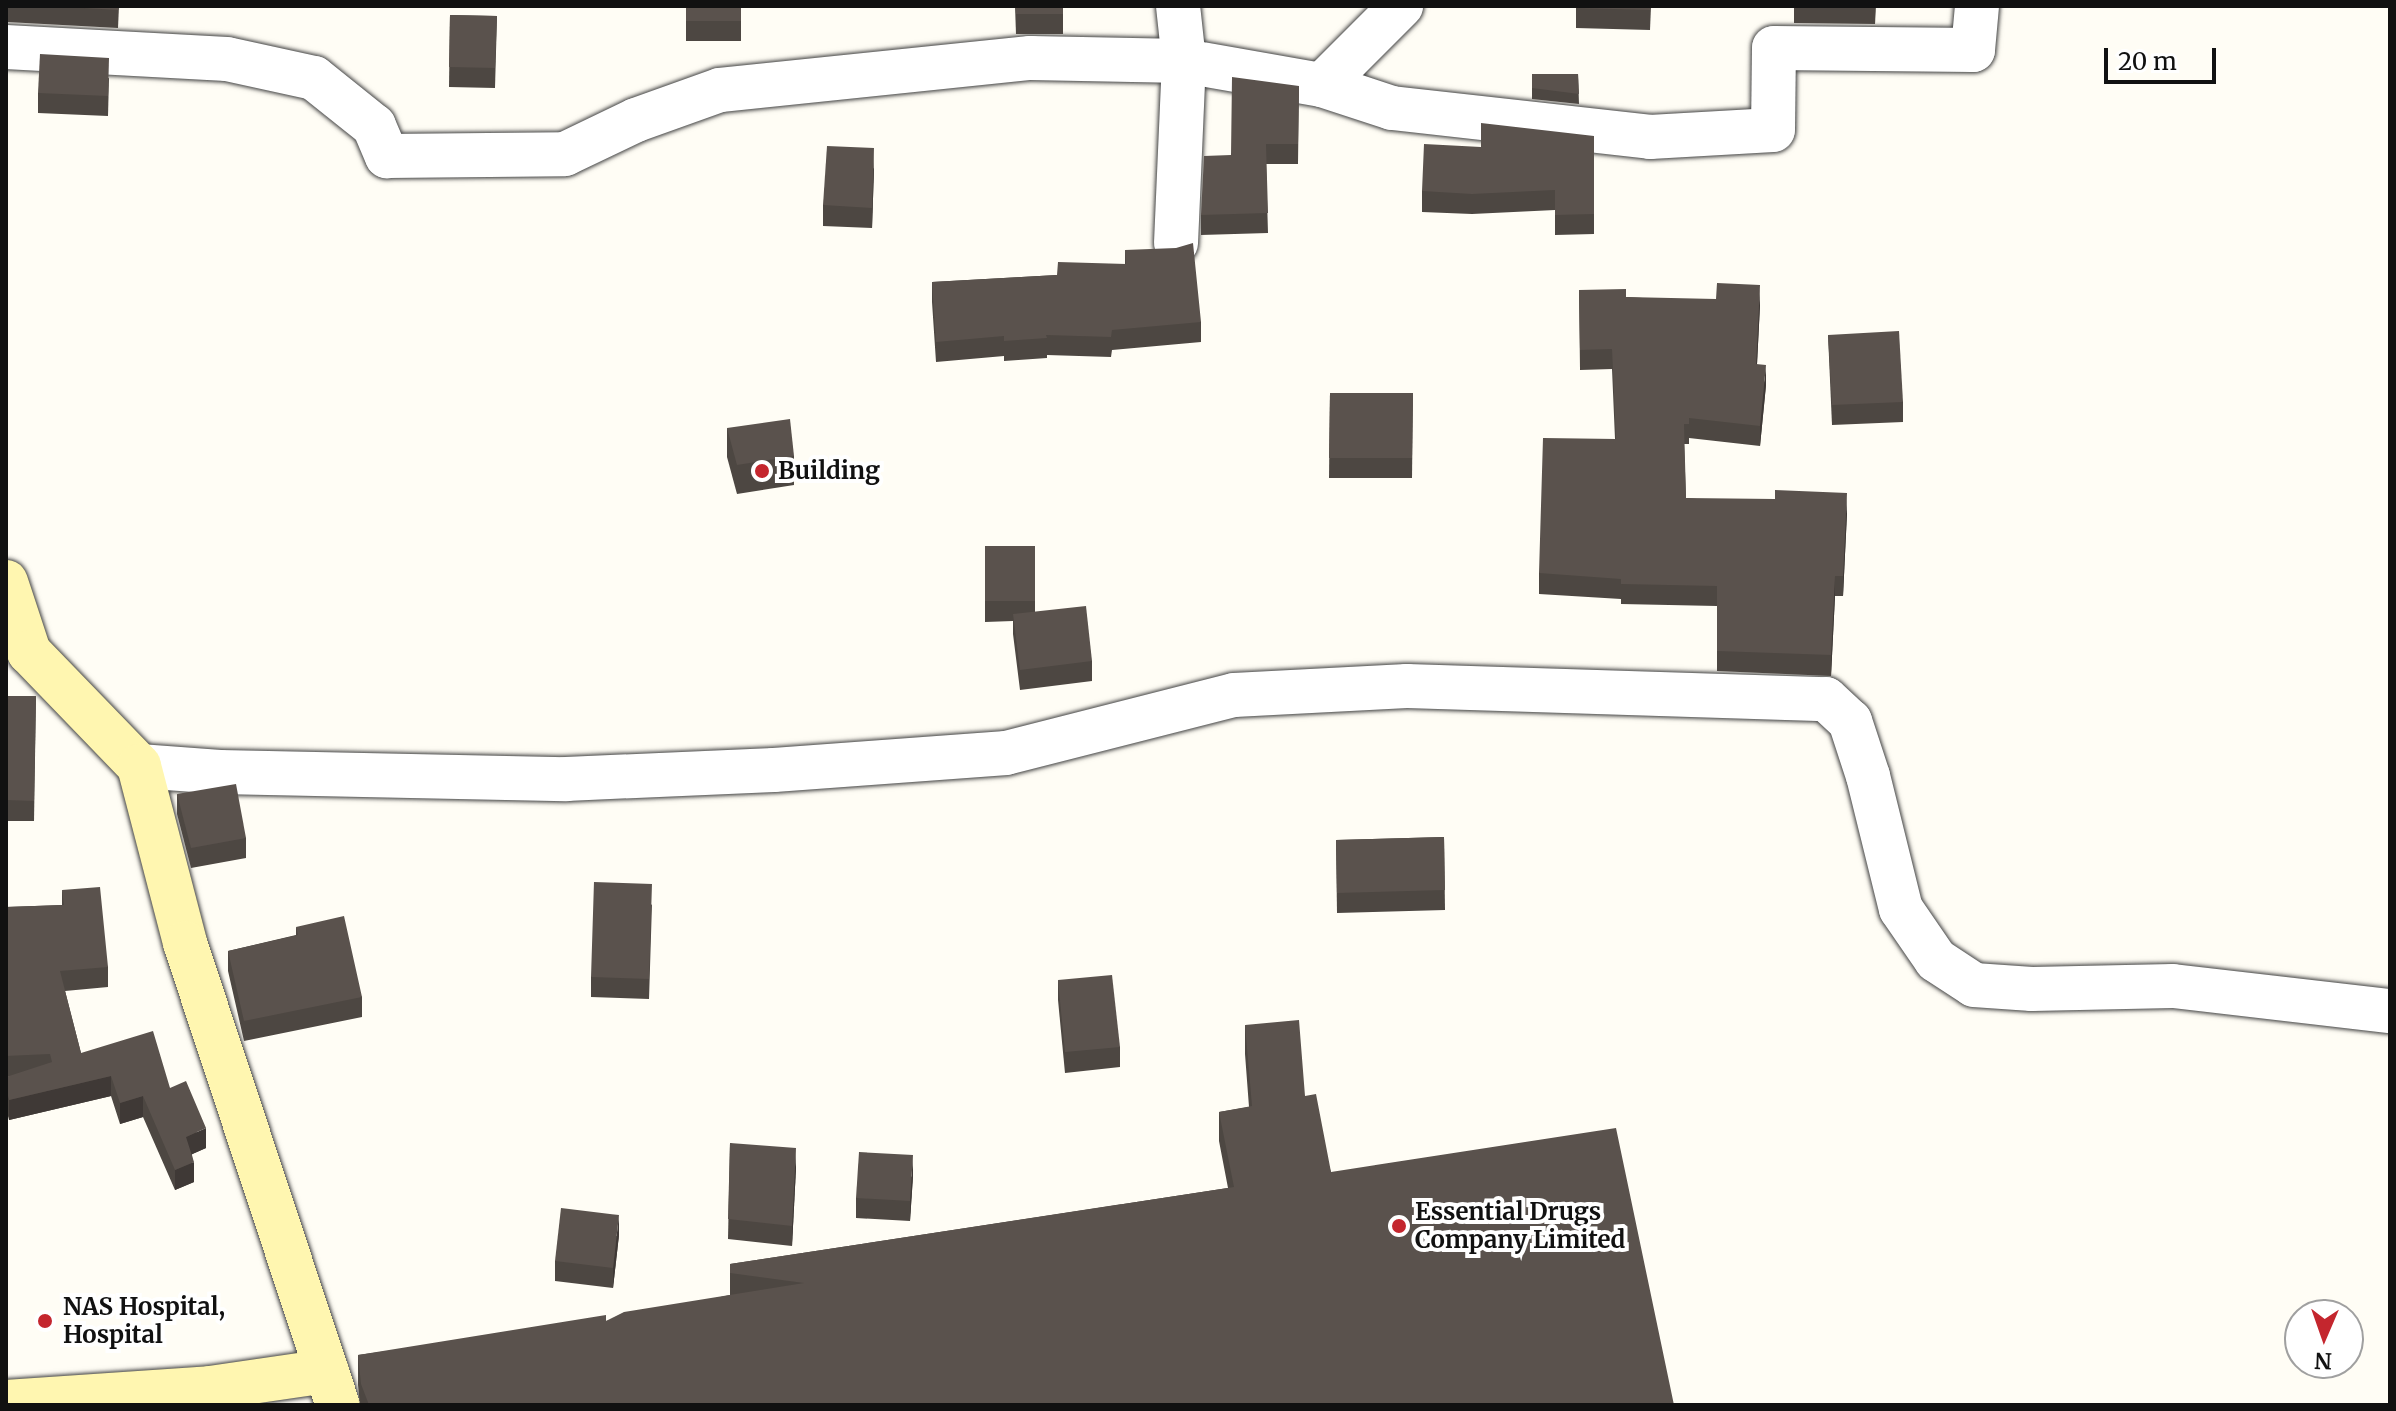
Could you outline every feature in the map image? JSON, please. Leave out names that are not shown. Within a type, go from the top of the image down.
[{"type":"street","points":[[1176,243],[1184,61],[1178,6]]},
{"type":"street","points":[[1322,85],[1401,6]]},
{"type":"street","points":[[6,47],[227,59],[314,78],[374,126],[387,156],[565,154],[636,120],[720,90],[1030,58],[1184,61],[1322,85],[1392,108],[1650,137],[1773,130],[1774,48],[1973,50],[1977,6]]},
{"type":"street","points":[[6,582],[18,654],[139,766],[185,943],[332,1388],[210,1388],[6,1402]]},
{"type":"street","points":[[139,766],[220,772],[566,779],[774,770],[1006,753],[1234,695],[1407,686],[1826,699],[1850,721],[1868,776],[1901,909],[1936,960],[1974,985],[2032,989],[2173,986],[2390,1011]]},
{"type":"building","points":[[50,6],[119,6],[118,10]]},
{"type":"building","points":[[686,6],[741,6],[741,21],[686,21]]},
{"type":"building","points":[[1016,6],[1063,6],[1063,14],[1016,14]]},
{"type":"building","points":[[1650,6],[1650,10],[1576,8]]},
{"type":"building","points":[[450,15],[497,16],[495,68],[449,67]]},
{"type":"building","points":[[40,54],[109,58],[108,96],[38,93]]},
{"type":"building","points":[[1532,74],[1578,74],[1579,94],[1532,88]]},
{"type":"building","points":[[1232,77],[1299,86],[1298,144],[1266,144],[1268,213],[1201,215],[1204,156],[1231,155]]},
{"type":"building","points":[[1481,123],[1594,136],[1594,214],[1555,215],[1555,190],[1472,194],[1422,191],[1424,144],[1481,147]]},
{"type":"building","points":[[827,146],[874,148],[872,208],[823,205]]},
{"type":"building","points":[[1193,243],[1201,322],[1112,330],[1111,337],[1046,335],[1047,338],[1004,341],[1004,336],[936,342],[932,282],[1057,275],[1058,262],[1126,264],[1125,250],[1176,248]]},
{"type":"building","points":[[1717,283],[1760,285],[1756,364],[1766,365],[1760,426],[1689,418],[1689,424],[1684,424],[1686,498],[1775,499],[1775,490],[1847,493],[1843,576],[1835,576],[1831,655],[1717,651],[1717,586],[1621,584],[1621,579],[1539,573],[1543,438],[1616,439],[1612,349],[1580,350],[1579,290],[1626,289],[1626,297],[1716,299]]},
{"type":"building","points":[[1899,331],[1903,402],[1832,405],[1828,335]]},
{"type":"building","points":[[1330,393],[1413,393],[1412,458],[1329,458]]},
{"type":"building","points":[[790,419],[794,456],[737,465],[727,428]]},
{"type":"building","points":[[985,546],[1035,546],[1035,601],[985,601]]},
{"type":"building","points":[[1086,606],[1092,661],[1020,670],[1013,614]]},
{"type":"building","points":[[6,696],[36,696],[34,801],[6,800]]},
{"type":"building","points":[[236,784],[246,838],[191,848],[177,794]]},
{"type":"building","points":[[1444,837],[1445,890],[1337,893],[1336,840]]},
{"type":"building","points":[[594,882],[652,884],[649,979],[591,977]]},
{"type":"building","points":[[100,887],[108,967],[60,971],[81,1053],[153,1031],[170,1088],[186,1081],[206,1128],[186,1137],[194,1162],[175,1170],[143,1096],[120,1103],[111,1076],[9,1100],[6,1077],[52,1062],[50,1054],[6,1056],[6,907],[64,905],[62,890]]},
{"type":"building","points":[[344,916],[362,997],[244,1021],[228,951],[298,935],[296,927]]},
{"type":"building","points":[[1112,975],[1120,1047],[1065,1052],[1058,980]]},
{"type":"building","name":"Essential Drugs Company Limited","points":[[1299,1020],[1305,1096],[1316,1094],[1331,1172],[1616,1128],[1674,1405],[369,1405],[361,1384],[358,1355],[606,1315],[606,1321],[624,1312],[804,1283],[730,1273],[730,1264],[1234,1187],[1219,1112],[1252,1106],[1245,1025]]},
{"type":"building","points":[[730,1143],[796,1148],[792,1226],[728,1219]]},
{"type":"building","points":[[859,1152],[913,1155],[910,1201],[856,1198]]},
{"type":"building","points":[[561,1208],[619,1215],[613,1268],[555,1261]]},
{"type":"place","name":"Building","points":[[762,471]]},
{"type":"place","name":"Essential Drugs Company Limited","points":[[1399,1226]]},
{"type":"place","name":"NAS Hospital, Hospital","points":[[45,1321]]}]
